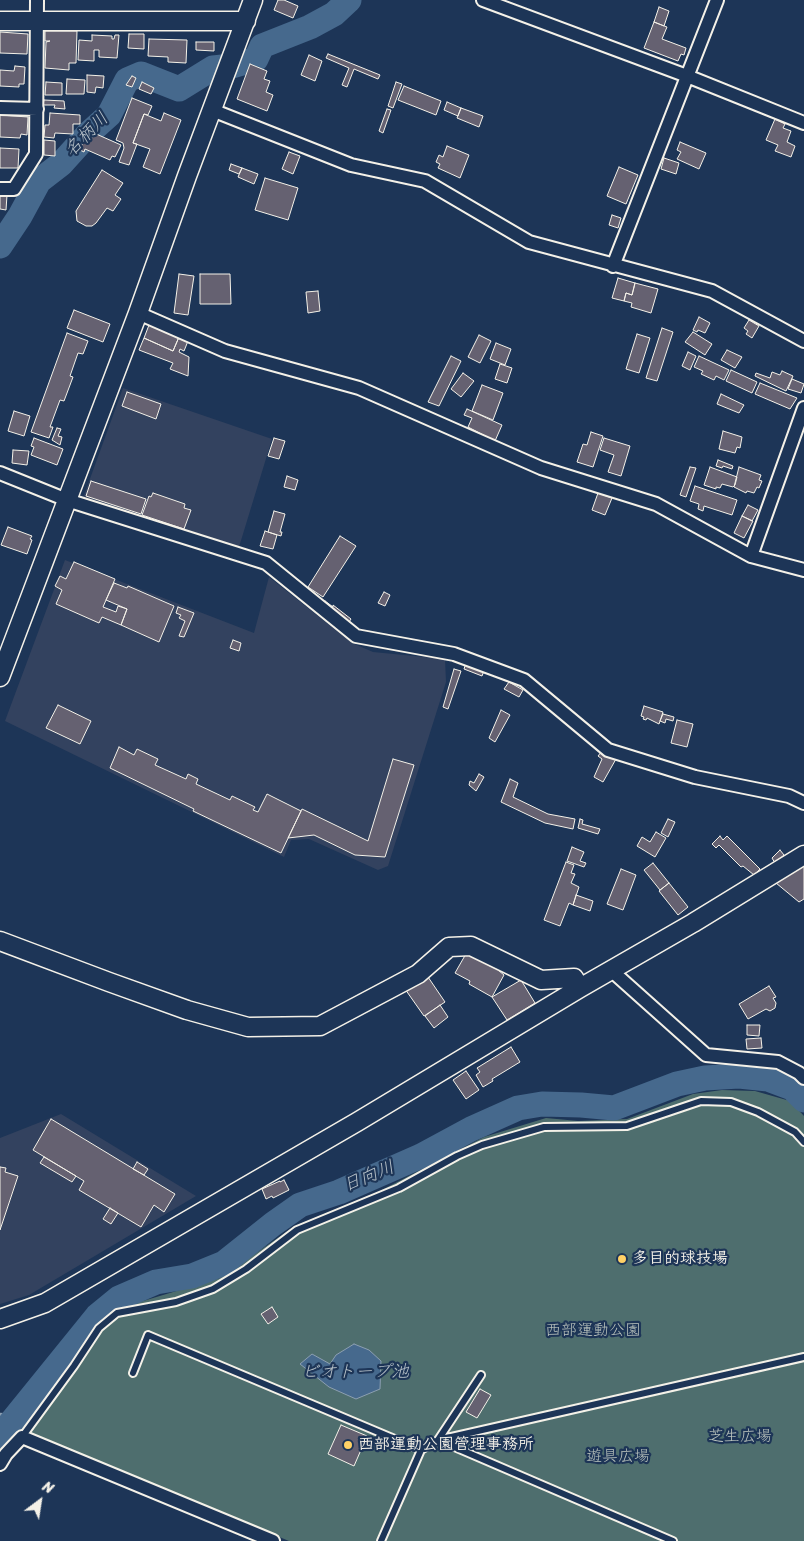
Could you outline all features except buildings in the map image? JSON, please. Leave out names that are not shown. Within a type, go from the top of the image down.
[{"type":"street","points":[[0,189],[14,189],[36,154],[37,0]]},
{"type":"street","points":[[0,677],[138,313],[186,176],[253,0]]},
{"type":"street","points":[[484,0],[686,76],[804,124]]},
{"type":"street","points":[[613,266],[717,0]]},
{"type":"street","points":[[0,21],[246,21]]},
{"type":"street","points":[[214,104],[352,165],[425,181],[529,242],[712,291],[804,341]]},
{"type":"street","points":[[0,108],[37,108]]},
{"type":"street","points":[[138,313],[225,351],[359,388],[541,468],[656,504],[751,556],[804,570]]},
{"type":"street","points":[[751,556],[804,408]]},
{"type":"street","points":[[0,473],[67,500],[266,564],[356,636],[454,654],[524,680],[608,750],[695,777],[789,796],[804,803]]},
{"type":"street","points":[[0,1319],[45,1303],[357,1122],[580,988],[693,923],[804,854]]},
{"type":"street","points":[[0,941],[187,1010],[248,1026],[320,1026],[418,974],[449,947],[471,946],[541,980],[574,978],[580,988]]},
{"type":"street","points":[[612,971],[706,1055],[778,1062],[802,1074]]},
{"type":"street","points":[[0,1464],[6,1454],[22,1437],[273,1541]]},
{"type":"lane","points":[[22,1437],[74,1366],[99,1328],[117,1313],[176,1302],[213,1289],[246,1268],[297,1230],[399,1188],[457,1156],[482,1145],[544,1126],[628,1126],[702,1101],[731,1102],[758,1112],[795,1132],[804,1142]]},
{"type":"lane","points":[[133,1372],[148,1335],[421,1450]]},
{"type":"lane","points":[[381,1541],[421,1450],[438,1440],[804,1357]]},
{"type":"lane","points":[[438,1440],[481,1375]]},
{"type":"lane","points":[[438,1440],[673,1541]]},
{"type":"shaded area","points":[[123,388],[272,439],[239,547],[83,498]]},
{"type":"shaded area","points":[[65,560],[254,633],[269,577],[352,643],[373,652],[445,659],[446,682],[388,866],[378,870],[309,839],[291,840],[284,857],[5,721]]},
{"type":"shaded area","points":[[61,1114],[196,1196],[29,1295],[0,1304],[0,1138]]},
{"type":"green space","name":"西部運動公園","points":[[722,1090],[755,1091],[790,1101],[804,1116],[804,1541],[289,1541],[20,1429],[84,1341],[109,1315],[126,1304],[143,1301],[220,1278],[295,1226],[378,1192],[484,1137],[546,1118],[578,1121],[627,1119],[693,1094]]},
{"type":"water","name":"ビオトープ池","points":[[354,1344],[369,1350],[381,1361],[380,1389],[356,1399],[329,1387],[300,1364],[312,1354],[330,1364],[336,1355]]},
{"type":"waterway","name":"名柄川","points":[[0,246],[20,216],[39,181],[61,164],[89,133],[109,115],[127,80],[141,74],[179,89],[213,68],[232,66],[256,59],[262,46],[310,27],[334,14],[349,0]]},
{"type":"waterway","name":"日向川","points":[[0,1436],[97,1316],[119,1298],[156,1282],[192,1276],[224,1263],[300,1205],[339,1192],[421,1156],[471,1129],[518,1108],[542,1104],[614,1108],[677,1084],[705,1078],[739,1076],[768,1079],[792,1088],[804,1100]]},
{"type":"waterway","points":[[0,1415],[15,1416]]},
{"type":"place","name":"多目的球技場","points":[[622,1259]]},
{"type":"place","name":"西部運動公園管理事務所","points":[[348,1445]]},
{"type":"park label","name":"芝生広場","points":[[740,1437]]},
{"type":"park label","name":"遊具広場","points":[[618,1457]]}]
